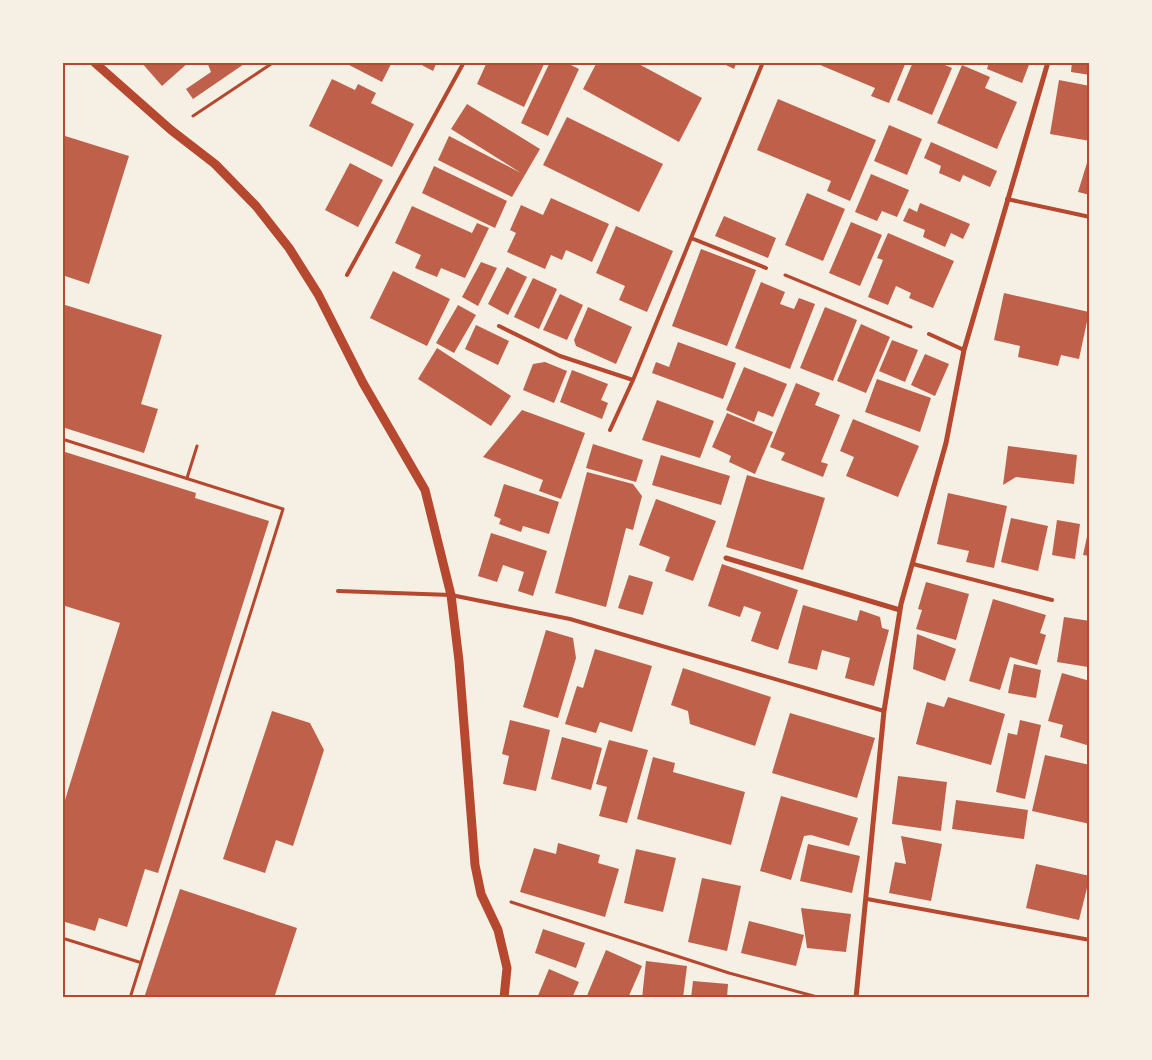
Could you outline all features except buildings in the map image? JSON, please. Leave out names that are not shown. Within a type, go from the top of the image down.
[{"type":"street","points":[[94,62],[171,130],[215,164],[256,206],[289,248],[318,294],[363,383],[425,490],[450,595],[460,671],[475,864],[482,894],[498,930],[507,968],[504,998]]},
{"type":"street","points":[[856,998],[884,711],[900,610],[946,442],[964,350],[1048,62]]},
{"type":"street","points":[[726,558],[900,610]]},
{"type":"lane","points":[[347,275],[464,62]]},
{"type":"lane","points":[[610,430],[633,380],[763,62]]},
{"type":"lane","points":[[1007,199],[1090,217]]},
{"type":"lane","points":[[691,238],[766,268]]},
{"type":"lane","points":[[499,326],[560,356],[633,380]]},
{"type":"lane","points":[[929,334],[964,350]]},
{"type":"lane","points":[[913,564],[1052,600]]},
{"type":"lane","points":[[338,591],[450,595],[570,619],[884,711]]},
{"type":"lane","points":[[867,899],[1090,940]]},
{"type":"path","points":[[171,130],[274,62]]},
{"type":"path","points":[[766,268],[929,334]]},
{"type":"path","points":[[62,439],[283,509],[139,962],[130,998]]},
{"type":"path","points":[[187,478],[197,446]]},
{"type":"path","points":[[482,894],[729,973],[821,998]]},
{"type":"path","points":[[62,938],[139,962]]}]
